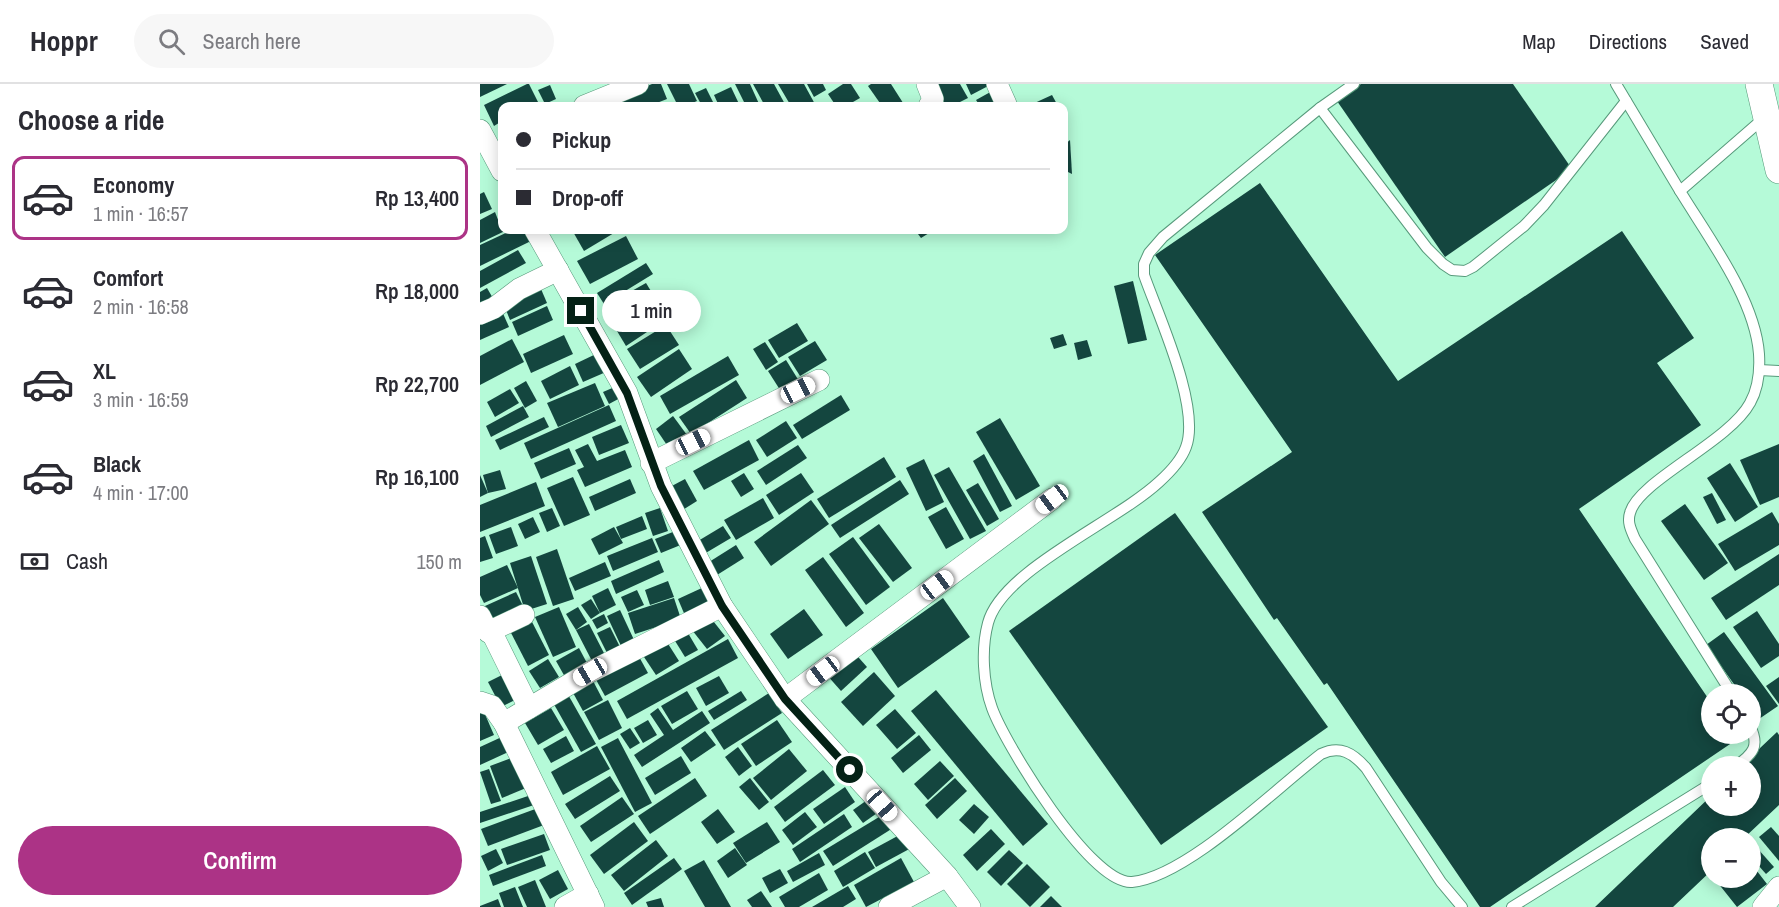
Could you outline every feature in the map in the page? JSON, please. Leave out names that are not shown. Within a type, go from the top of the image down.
[{"type":"street","points":[[594,102],[638,84]]},
{"type":"street","points":[[927,84],[933,99],[931,102]]},
{"type":"street","points":[[997,84],[1005,102]]},
{"type":"street","points":[[1759,84],[1779,170]]},
{"type":"street","points":[[490,139],[498,160]]},
{"type":"street","points":[[538,234],[627,393],[651,463],[722,606],[785,699],[947,876],[970,907]]},
{"type":"street","points":[[480,314],[494,308],[519,289],[558,270]]},
{"type":"street","points":[[651,463],[819,380]]},
{"type":"street","points":[[785,699],[1052,499]]},
{"type":"street","points":[[504,723],[650,641],[722,606]]},
{"type":"street","points":[[524,615],[485,624],[529,708]]},
{"type":"street","points":[[480,702],[492,706],[504,723],[591,901],[565,907]]},
{"type":"street","points":[[889,907],[947,876]]},
{"type":"street","points":[[1763,907],[1779,886]]},
{"type":"lane","points":[[1354,84],[1320,108],[1175,227],[1149,254],[1144,264],[1144,274],[1182,381],[1188,409],[1189,436],[1186,447],[1176,465],[1146,494],[1029,571],[1003,595],[992,612],[986,631],[984,666],[987,690],[1002,730],[1027,773],[1088,856],[1116,879],[1127,882],[1143,880],[1190,857],[1321,754],[1339,750],[1355,757],[1366,768],[1441,882],[1462,907]]},
{"type":"lane","points":[[1616,84],[1733,279],[1748,312],[1759,352],[1759,370],[1750,403],[1742,414],[1719,437],[1643,494],[1632,508],[1629,519],[1635,539],[1726,684]]},
{"type":"lane","points":[[1320,108],[1427,248],[1443,264],[1461,272],[1470,270],[1502,245],[1544,205],[1626,101]]},
{"type":"lane","points":[[1680,191],[1766,116]]},
{"type":"lane","points":[[1759,370],[1779,371]]},
{"type":"lane","points":[[1512,907],[1701,790]]},
{"type":"building","points":[[480,84],[507,84],[480,97]]},
{"type":"building","points":[[527,84],[538,102],[498,102],[498,124],[494,126],[484,105]]},
{"type":"building","points":[[652,84],[661,84],[667,99],[659,102],[622,102],[620,97]]},
{"type":"building","points":[[667,84],[689,84],[697,101],[676,102]]},
{"type":"building","points":[[735,84],[750,84],[758,102],[744,102]]},
{"type":"building","points":[[753,84],[774,84],[784,102],[763,102]]},
{"type":"building","points":[[778,84],[804,84],[814,102],[789,102]]},
{"type":"building","points":[[807,84],[823,84],[826,90],[814,97]]},
{"type":"building","points":[[843,84],[851,84],[860,98],[853,102],[833,102],[828,94]]},
{"type":"building","points":[[891,84],[902,102],[879,102],[868,86]]},
{"type":"building","points":[[934,84],[960,84],[968,98],[960,102],[944,102]]},
{"type":"building","points":[[966,84],[992,84],[971,95]]},
{"type":"building","points":[[1361,84],[1513,84],[1572,169],[1445,257],[1337,101]]},
{"type":"building","points":[[550,85],[556,99],[544,102],[538,90]]},
{"type":"building","points":[[731,87],[738,102],[717,102],[714,95]]},
{"type":"building","points":[[706,88],[713,102],[700,102],[695,93]]},
{"type":"building","points":[[994,90],[1001,102],[977,102],[976,100]]},
{"type":"building","points":[[1052,95],[1056,102],[1037,102]]},
{"type":"building","points":[[1070,140],[1072,174],[1068,172],[1068,142]]},
{"type":"building","points":[[1260,183],[1398,381],[1622,231],[1694,338],[1657,363],[1701,425],[1579,509],[1701,688],[1701,744],[1730,744],[1712,756],[1701,756],[1701,764],[1490,907],[1480,907],[1327,683],[1324,685],[1277,618],[1274,620],[1202,512],[1292,452],[1155,255]]},
{"type":"building","points":[[484,192],[492,209],[480,214],[480,194]]},
{"type":"building","points":[[495,212],[499,234],[480,243],[480,220]]},
{"type":"building","points":[[503,234],[527,234],[531,241],[480,266],[480,245]]},
{"type":"building","points":[[574,234],[612,234],[584,251]]},
{"type":"building","points":[[626,236],[638,259],[590,284],[577,261]]},
{"type":"building","points":[[518,250],[526,263],[480,288],[480,271]]},
{"type":"building","points":[[646,263],[653,274],[604,304],[597,293]]},
{"type":"building","points":[[1133,281],[1147,340],[1128,344],[1114,286]]},
{"type":"building","points":[[646,283],[654,296],[613,320],[605,306]]},
{"type":"building","points":[[487,288],[494,300],[480,307],[480,292]]},
{"type":"building","points":[[541,289],[547,303],[510,320],[504,305]]},
{"type":"building","points":[[658,297],[671,316],[626,346],[614,326]]},
{"type":"building","points":[[547,306],[553,320],[518,336],[512,322]]},
{"type":"building","points":[[501,309],[509,327],[480,340],[480,319]]},
{"type":"building","points":[[797,323],[808,341],[779,358],[768,340]]},
{"type":"building","points":[[666,325],[679,345],[640,369],[627,349]]},
{"type":"building","points":[[1063,334],[1067,345],[1054,349],[1050,338]]},
{"type":"building","points":[[564,335],[573,354],[531,373],[523,354]]},
{"type":"building","points":[[512,339],[524,362],[480,385],[480,356]]},
{"type":"building","points":[[1087,340],[1092,356],[1078,360],[1074,343]]},
{"type":"building","points":[[815,341],[827,360],[800,376],[788,357]]},
{"type":"building","points":[[765,342],[778,362],[766,370],[753,349]]},
{"type":"building","points":[[679,349],[692,369],[651,397],[637,377]]},
{"type":"building","points":[[598,353],[606,372],[583,382],[575,364]]},
{"type":"building","points":[[728,356],[739,375],[670,414],[660,396]]},
{"type":"building","points":[[786,360],[799,381],[782,393],[768,371]]},
{"type":"building","points":[[570,366],[579,385],[550,399],[541,381]]},
{"type":"building","points":[[736,380],[747,398],[691,434],[679,417]]},
{"type":"building","points":[[526,381],[537,401],[525,408],[514,388]]},
{"type":"building","points":[[595,383],[605,406],[558,427],[547,403]]},
{"type":"building","points":[[617,386],[622,397],[609,404],[603,392]]},
{"type":"building","points":[[510,389],[519,403],[495,417],[487,402]]},
{"type":"building","points":[[841,395],[850,410],[802,439],[793,425]]},
{"type":"building","points":[[609,405],[616,421],[531,459],[524,443]]},
{"type":"building","points":[[523,406],[529,417],[491,437],[486,426]]},
{"type":"building","points":[[673,416],[687,435],[669,448],[656,429]]},
{"type":"building","points":[[544,417],[549,427],[500,450],[495,440]]},
{"type":"building","points":[[1000,418],[1040,486],[1016,500],[976,432]]},
{"type":"building","points":[[786,421],[797,438],[767,457],[756,440]]},
{"type":"building","points":[[621,425],[629,443],[599,455],[592,437]]},
{"type":"building","points":[[749,440],[759,460],[704,490],[693,471]]},
{"type":"building","points":[[588,444],[597,461],[625,450],[632,467],[585,487],[577,470],[584,467],[575,450]]},
{"type":"building","points":[[1779,444],[1779,497],[1760,505],[1740,460]]},
{"type":"building","points":[[798,445],[807,458],[766,485],[757,471]]},
{"type":"building","points":[[569,448],[576,464],[541,479],[534,463]]},
{"type":"building","points":[[984,454],[1012,506],[1000,512],[973,461]]},
{"type":"building","points":[[884,457],[896,477],[829,518],[817,499]]},
{"type":"building","points":[[924,459],[944,502],[926,511],[906,468]]},
{"type":"building","points":[[1730,463],[1758,507],[1735,522],[1707,478]]},
{"type":"building","points":[[949,467],[986,531],[970,539],[934,475]]},
{"type":"building","points":[[500,470],[506,489],[488,493],[483,475]]},
{"type":"building","points":[[744,473],[754,489],[741,497],[731,481]]},
{"type":"building","points":[[801,473],[814,492],[779,515],[766,495]]},
{"type":"building","points":[[480,475],[488,493],[480,497]]},
{"type":"building","points":[[573,477],[590,515],[564,526],[547,488]]},
{"type":"building","points":[[630,479],[636,493],[595,511],[589,497]]},
{"type":"building","points":[[685,479],[697,501],[681,511],[668,488]]},
{"type":"building","points":[[900,480],[909,494],[840,538],[831,525]]},
{"type":"building","points":[[536,482],[545,506],[480,532],[480,505]]},
{"type":"building","points":[[978,483],[999,519],[987,526],[966,490]]},
{"type":"building","points":[[1712,493],[1726,520],[1717,524],[1703,497]]},
{"type":"building","points":[[763,498],[774,518],[736,540],[724,520]]},
{"type":"building","points":[[811,500],[829,524],[771,566],[754,542]]},
{"type":"building","points":[[1685,504],[1728,563],[1704,580],[1661,521]]},
{"type":"building","points":[[946,507],[964,539],[946,549],[928,517]]},
{"type":"building","points":[[552,508],[560,526],[547,532],[539,513]]},
{"type":"building","points":[[660,508],[668,531],[653,536],[645,513]]},
{"type":"building","points":[[1772,512],[1779,524],[1779,545],[1735,571],[1718,544]]},
{"type":"building","points":[[1175,513],[1328,727],[1161,845],[1009,631]]},
{"type":"building","points":[[642,516],[647,529],[621,539],[616,527]]},
{"type":"building","points":[[533,517],[540,532],[525,539],[518,524]]},
{"type":"building","points":[[879,524],[912,568],[893,582],[859,538]]},
{"type":"building","points":[[723,526],[731,538],[704,554],[698,541]]},
{"type":"building","points":[[511,527],[518,546],[496,554],[489,535]]},
{"type":"building","points":[[614,527],[623,543],[599,555],[591,539]]},
{"type":"building","points":[[678,530],[683,544],[661,553],[655,539]]},
{"type":"building","points":[[485,536],[493,558],[480,562],[480,538]]},
{"type":"building","points":[[853,537],[890,587],[866,605],[829,554]]},
{"type":"building","points":[[652,538],[658,552],[613,571],[607,556]]},
{"type":"building","points":[[736,545],[744,558],[717,575],[709,562]]},
{"type":"building","points":[[557,549],[574,599],[553,606],[536,557]]},
{"type":"building","points":[[1779,554],[1779,585],[1726,620],[1711,598]]},
{"type":"building","points":[[531,556],[547,604],[525,611],[510,563]]},
{"type":"building","points":[[823,557],[864,613],[846,627],[805,570]]},
{"type":"building","points":[[659,560],[664,572],[616,594],[611,581]]},
{"type":"building","points":[[605,562],[611,576],[575,591],[569,578]]},
{"type":"building","points":[[507,565],[518,588],[484,603],[480,595],[480,577]]},
{"type":"building","points":[[668,581],[674,597],[650,605],[645,590]]},
{"type":"building","points":[[704,587],[713,606],[686,618],[678,599]]},
{"type":"building","points":[[608,588],[616,605],[600,613],[592,596]]},
{"type":"building","points":[[637,590],[644,605],[628,612],[621,597]]},
{"type":"building","points":[[516,592],[524,608],[493,623],[485,606]]},
{"type":"building","points":[[674,598],[681,619],[635,634],[628,613]]},
{"type":"building","points":[[943,598],[970,637],[898,688],[871,649]]},
{"type":"building","points":[[591,599],[600,613],[591,619],[581,605]]},
{"type":"building","points":[[559,607],[576,647],[553,657],[535,617]]},
{"type":"building","points":[[578,607],[587,622],[576,630],[566,614]]},
{"type":"building","points":[[804,609],[823,635],[788,659],[770,634]]},
{"type":"building","points":[[620,610],[635,642],[622,648],[607,616]]},
{"type":"building","points":[[1757,611],[1779,644],[1779,656],[1761,668],[1733,627]]},
{"type":"building","points":[[604,614],[608,623],[597,629],[592,620]]},
{"type":"building","points":[[529,616],[549,655],[528,666],[508,627]]},
{"type":"building","points":[[710,617],[725,636],[707,649],[692,630]]},
{"type":"building","points":[[589,624],[606,657],[593,663],[576,630]]},
{"type":"building","points":[[610,627],[620,647],[607,653],[597,633]]},
{"type":"building","points":[[685,628],[698,650],[685,657],[672,636]]},
{"type":"building","points":[[1724,632],[1778,706],[1761,718],[1761,684],[1734,684],[1706,645]]},
{"type":"building","points":[[665,639],[679,661],[656,675],[642,654]]},
{"type":"building","points":[[728,639],[738,658],[627,719],[617,701]]},
{"type":"building","points":[[579,648],[588,665],[565,677],[556,661]]},
{"type":"building","points":[[852,650],[867,667],[841,691],[826,674]]},
{"type":"building","points":[[637,653],[648,673],[605,696],[594,676]]},
{"type":"building","points":[[548,659],[559,677],[540,688],[529,671]]},
{"type":"building","points":[[874,672],[895,696],[863,726],[841,702]]},
{"type":"building","points":[[506,673],[519,698],[501,707],[488,682]]},
{"type":"building","points":[[719,676],[729,693],[706,706],[696,688]]},
{"type":"building","points":[[1779,677],[1779,704],[1766,686]]},
{"type":"building","points":[[592,679],[603,700],[583,711],[572,691]]},
{"type":"building","points":[[936,690],[1048,824],[1023,846],[911,711]]},
{"type":"building","points":[[566,691],[596,744],[581,752],[551,699]]},
{"type":"building","points":[[687,691],[698,709],[672,724],[661,706]]},
{"type":"building","points":[[741,691],[747,700],[714,720],[708,711]]},
{"type":"building","points":[[769,693],[782,713],[724,750],[711,730]]},
{"type":"building","points":[[608,700],[622,728],[599,740],[584,712]]},
{"type":"building","points":[[551,708],[564,730],[538,745],[525,723]]},
{"type":"building","points":[[658,708],[673,730],[702,711],[710,723],[642,767],[634,755],[664,735],[650,714]]},
{"type":"building","points":[[895,709],[916,733],[897,749],[876,725]]},
{"type":"building","points":[[484,712],[494,735],[480,741],[480,713]]},
{"type":"building","points":[[648,720],[657,735],[643,743],[634,728]]},
{"type":"building","points":[[777,720],[792,742],[756,766],[741,744]]},
{"type":"building","points":[[630,728],[640,743],[630,749],[620,734]]},
{"type":"building","points":[[705,731],[716,745],[691,762],[681,748]]},
{"type":"building","points":[[1777,732],[1779,735],[1779,805],[1755,828],[1701,828],[1701,880],[1673,907],[1595,907],[1701,806],[1701,816],[1761,816],[1761,756],[1752,756]]},
{"type":"building","points":[[506,735],[513,750],[480,765],[480,747]]},
{"type":"building","points":[[919,735],[931,750],[903,773],[891,758]]},
{"type":"building","points":[[566,736],[574,751],[551,763],[543,749]]},
{"type":"building","points":[[618,738],[652,803],[635,812],[601,747]]},
{"type":"building","points":[[597,746],[610,769],[563,795],[551,772]]},
{"type":"building","points":[[738,747],[752,766],[739,776],[725,757]]},
{"type":"building","points":[[789,749],[807,771],[771,800],[753,778]]},
{"type":"building","points":[[681,756],[691,773],[655,795],[645,778]]},
{"type":"building","points":[[514,757],[526,788],[502,798],[490,766]]},
{"type":"building","points":[[940,761],[954,776],[928,800],[914,784]]},
{"type":"building","points":[[489,769],[501,801],[491,804],[480,772]]},
{"type":"building","points":[[823,770],[835,785],[785,822],[774,807]]},
{"type":"building","points":[[610,776],[620,791],[575,819],[565,804]]},
{"type":"building","points":[[695,778],[707,796],[650,834],[638,816]]},
{"type":"building","points":[[750,778],[769,802],[759,810],[739,787]]},
{"type":"building","points":[[955,778],[967,791],[937,819],[925,805]]},
{"type":"building","points":[[845,787],[855,802],[824,824],[813,809]]},
{"type":"building","points":[[531,795],[534,805],[480,823],[480,812]]},
{"type":"building","points":[[622,797],[634,814],[591,842],[580,826]]},
{"type":"building","points":[[870,798],[880,811],[863,823],[853,810]]},
{"type":"building","points":[[974,804],[989,817],[974,834],[959,820]]},
{"type":"building","points":[[538,808],[544,825],[488,846],[481,829]]},
{"type":"building","points":[[718,809],[735,832],[717,844],[701,822]]},
{"type":"building","points":[[805,812],[817,827],[793,845],[782,830]]},
{"type":"building","points":[[844,814],[852,827],[800,862],[792,849]]},
{"type":"building","points":[[884,814],[893,828],[833,866],[823,851]]},
{"type":"building","points":[[634,822],[648,841],[604,874],[590,855]]},
{"type":"building","points":[[767,822],[780,842],[746,863],[733,843]]},
{"type":"building","points":[[1771,827],[1779,836],[1779,861],[1761,839],[1761,835]]},
{"type":"building","points":[[991,829],[1005,844],[977,871],[963,855]]},
{"type":"building","points":[[905,832],[913,847],[876,867],[868,852]]},
{"type":"building","points":[[544,834],[550,850],[507,865],[501,849]]},
{"type":"building","points":[[656,840],[668,856],[624,891],[611,875]]},
{"type":"building","points":[[735,848],[747,865],[728,878],[717,861]]},
{"type":"building","points":[[496,849],[503,863],[488,871],[481,856]]},
{"type":"building","points":[[1009,850],[1023,863],[1001,886],[987,872]]},
{"type":"building","points":[[865,852],[875,868],[843,887],[834,871]]},
{"type":"building","points":[[1761,852],[1774,867],[1766,874],[1761,868]]},
{"type":"building","points":[[819,853],[825,865],[793,882],[787,871]]},
{"type":"building","points":[[542,855],[546,866],[493,886],[489,875]]},
{"type":"building","points":[[674,858],[682,869],[632,905],[624,893]]},
{"type":"building","points":[[901,858],[914,882],[866,907],[854,885]]},
{"type":"building","points":[[704,860],[731,907],[705,907],[684,871]]},
{"type":"building","points":[[1027,864],[1050,887],[1030,907],[1007,884]]},
{"type":"building","points":[[780,869],[788,883],[770,893],[762,878]]},
{"type":"building","points":[[558,870],[568,889],[550,899],[539,880]]},
{"type":"building","points":[[819,873],[828,890],[799,907],[785,907],[779,897]]},
{"type":"building","points":[[1761,876],[1767,884],[1737,907],[1722,888],[1761,888]]},
{"type":"building","points":[[535,880],[546,907],[527,907],[518,887]]},
{"type":"building","points":[[848,886],[856,899],[843,907],[812,907]]},
{"type":"building","points":[[515,887],[523,907],[504,907],[499,893]]},
{"type":"building","points":[[761,891],[772,907],[752,907],[747,900]]},
{"type":"building","points":[[1051,896],[1062,907],[1040,907]]},
{"type":"building","points":[[661,898],[664,907],[648,907],[646,902]]},
{"type":"building","points":[[498,899],[501,907],[480,907],[480,906]]},
{"type":"route","points":[[581,311],[627,393],[661,486],[722,606],[785,699],[850,770]]}]
